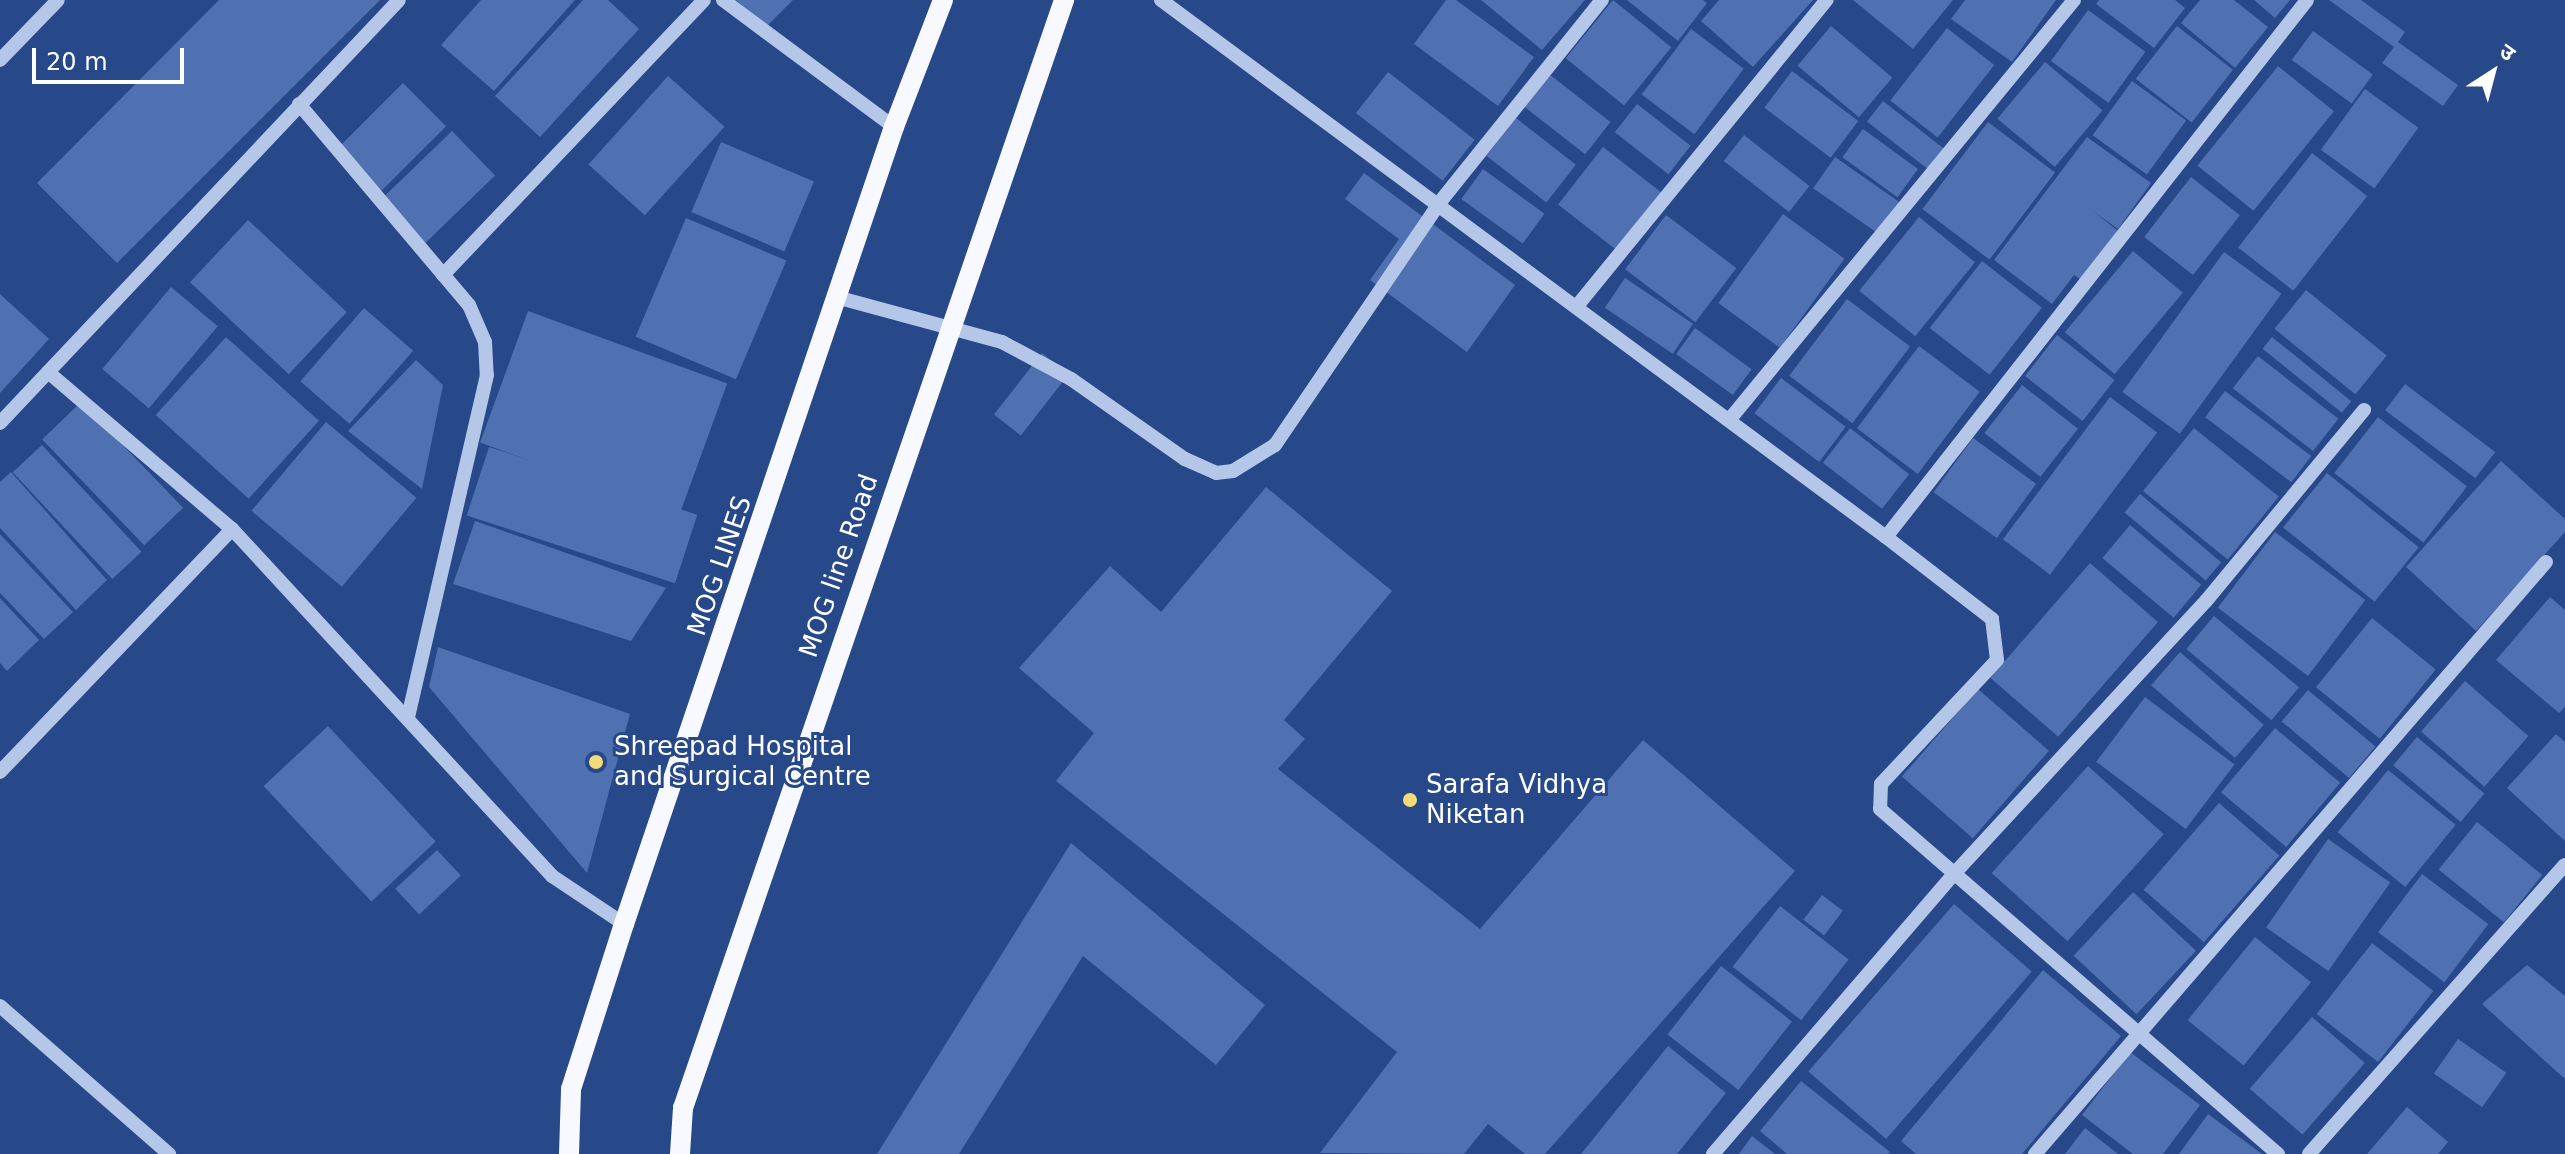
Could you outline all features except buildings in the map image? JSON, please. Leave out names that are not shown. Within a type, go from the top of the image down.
[{"type":"main road","name":"MOG LINES","points":[[569,1154],[571,1089],[624,924],[894,127],[943,0]]},
{"type":"main road","name":"MOG line Road","points":[[680,1154],[683,1108],[1064,0]]},
{"type":"street","points":[[0,60],[58,0]]},
{"type":"street","points":[[0,423],[399,0]]},
{"type":"street","points":[[443,275],[704,0]]},
{"type":"street","points":[[723,0],[894,127]]},
{"type":"street","points":[[1161,0],[1440,202],[1992,619],[1997,660],[1881,784],[1880,809],[1952,876],[2138,1030],[2278,1154]]},
{"type":"street","points":[[836,297],[948,331],[1002,342],[1029,355],[1185,459],[1216,473],[1233,471],[1275,445],[1440,202],[1602,0]]},
{"type":"street","points":[[1577,306],[1827,0]]},
{"type":"street","points":[[1730,419],[2074,0]]},
{"type":"street","points":[[1886,537],[2307,0]]},
{"type":"street","points":[[299,104],[469,305],[485,342],[487,375],[408,718]]},
{"type":"street","points":[[48,372],[232,529],[552,876],[624,924]]},
{"type":"street","points":[[1713,1154],[1952,876],[2206,601],[2364,410]]},
{"type":"street","points":[[0,772],[232,529]]},
{"type":"street","points":[[2035,1154],[2138,1030],[2546,562]]},
{"type":"street","points":[[2309,1154],[2565,865]]},
{"type":"street","points":[[0,1006],[169,1154]]},
{"type":"place","name":"Shreepad Hospital and Surgical Centre","points":[[596,762]]},
{"type":"place","name":"Sarafa Vidhya Niketan","points":[[1410,800]]}]
